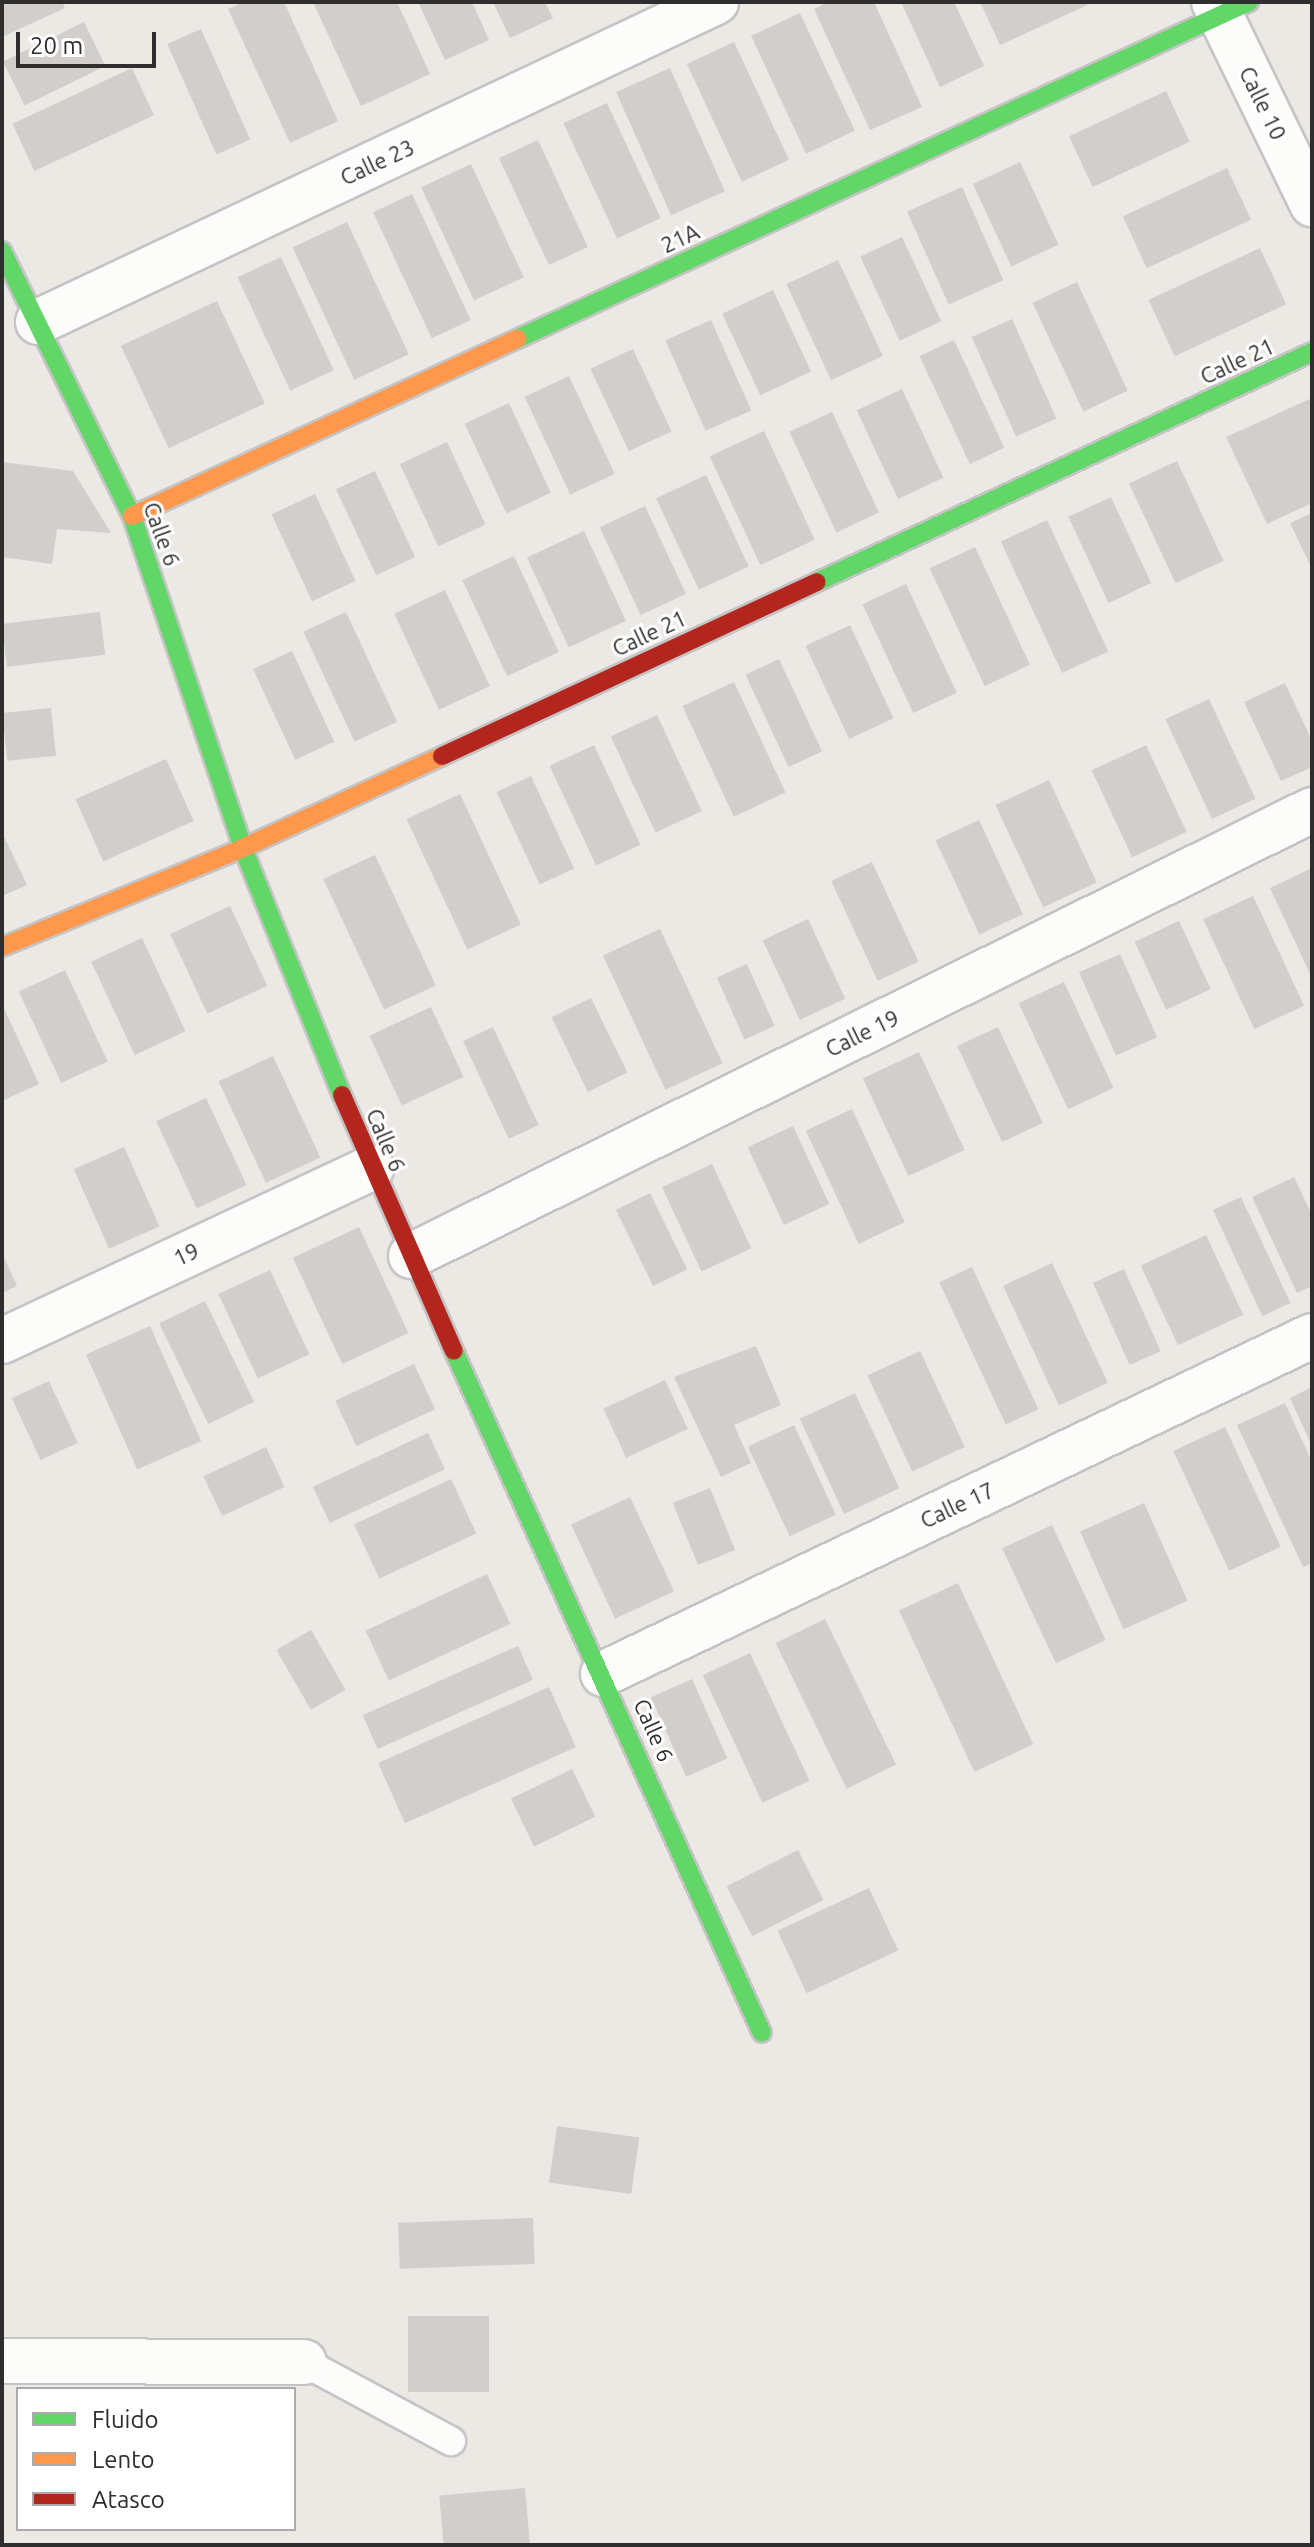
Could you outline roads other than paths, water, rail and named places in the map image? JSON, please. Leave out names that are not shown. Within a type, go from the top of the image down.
[{"type":"street","name":"Calle 23","points":[[38,322],[716,2]]},
{"type":"street","name":"Calle 10","points":[[1227,6],[1312,204]]},
{"type":"street","name":"21A","points":[[132,516],[1227,6]]},
{"type":"street","name":"Calle 6","points":[[2,251],[132,516],[243,848],[371,1168],[603,1674],[762,2033]]},
{"type":"street","name":"Calle 21","points":[[2,947],[243,848],[1312,352]]},
{"type":"street","name":"Calle 19","points":[[411,1256],[1312,810]]},
{"type":"street","name":"19","points":[[2,1341],[371,1168]]},
{"type":"street","name":"Calle 17","points":[[603,1674],[1312,1336]]},
{"type":"street","points":[[2,2361],[304,2362]]},
{"type":"lane","points":[[304,2362],[451,2441]]}]
